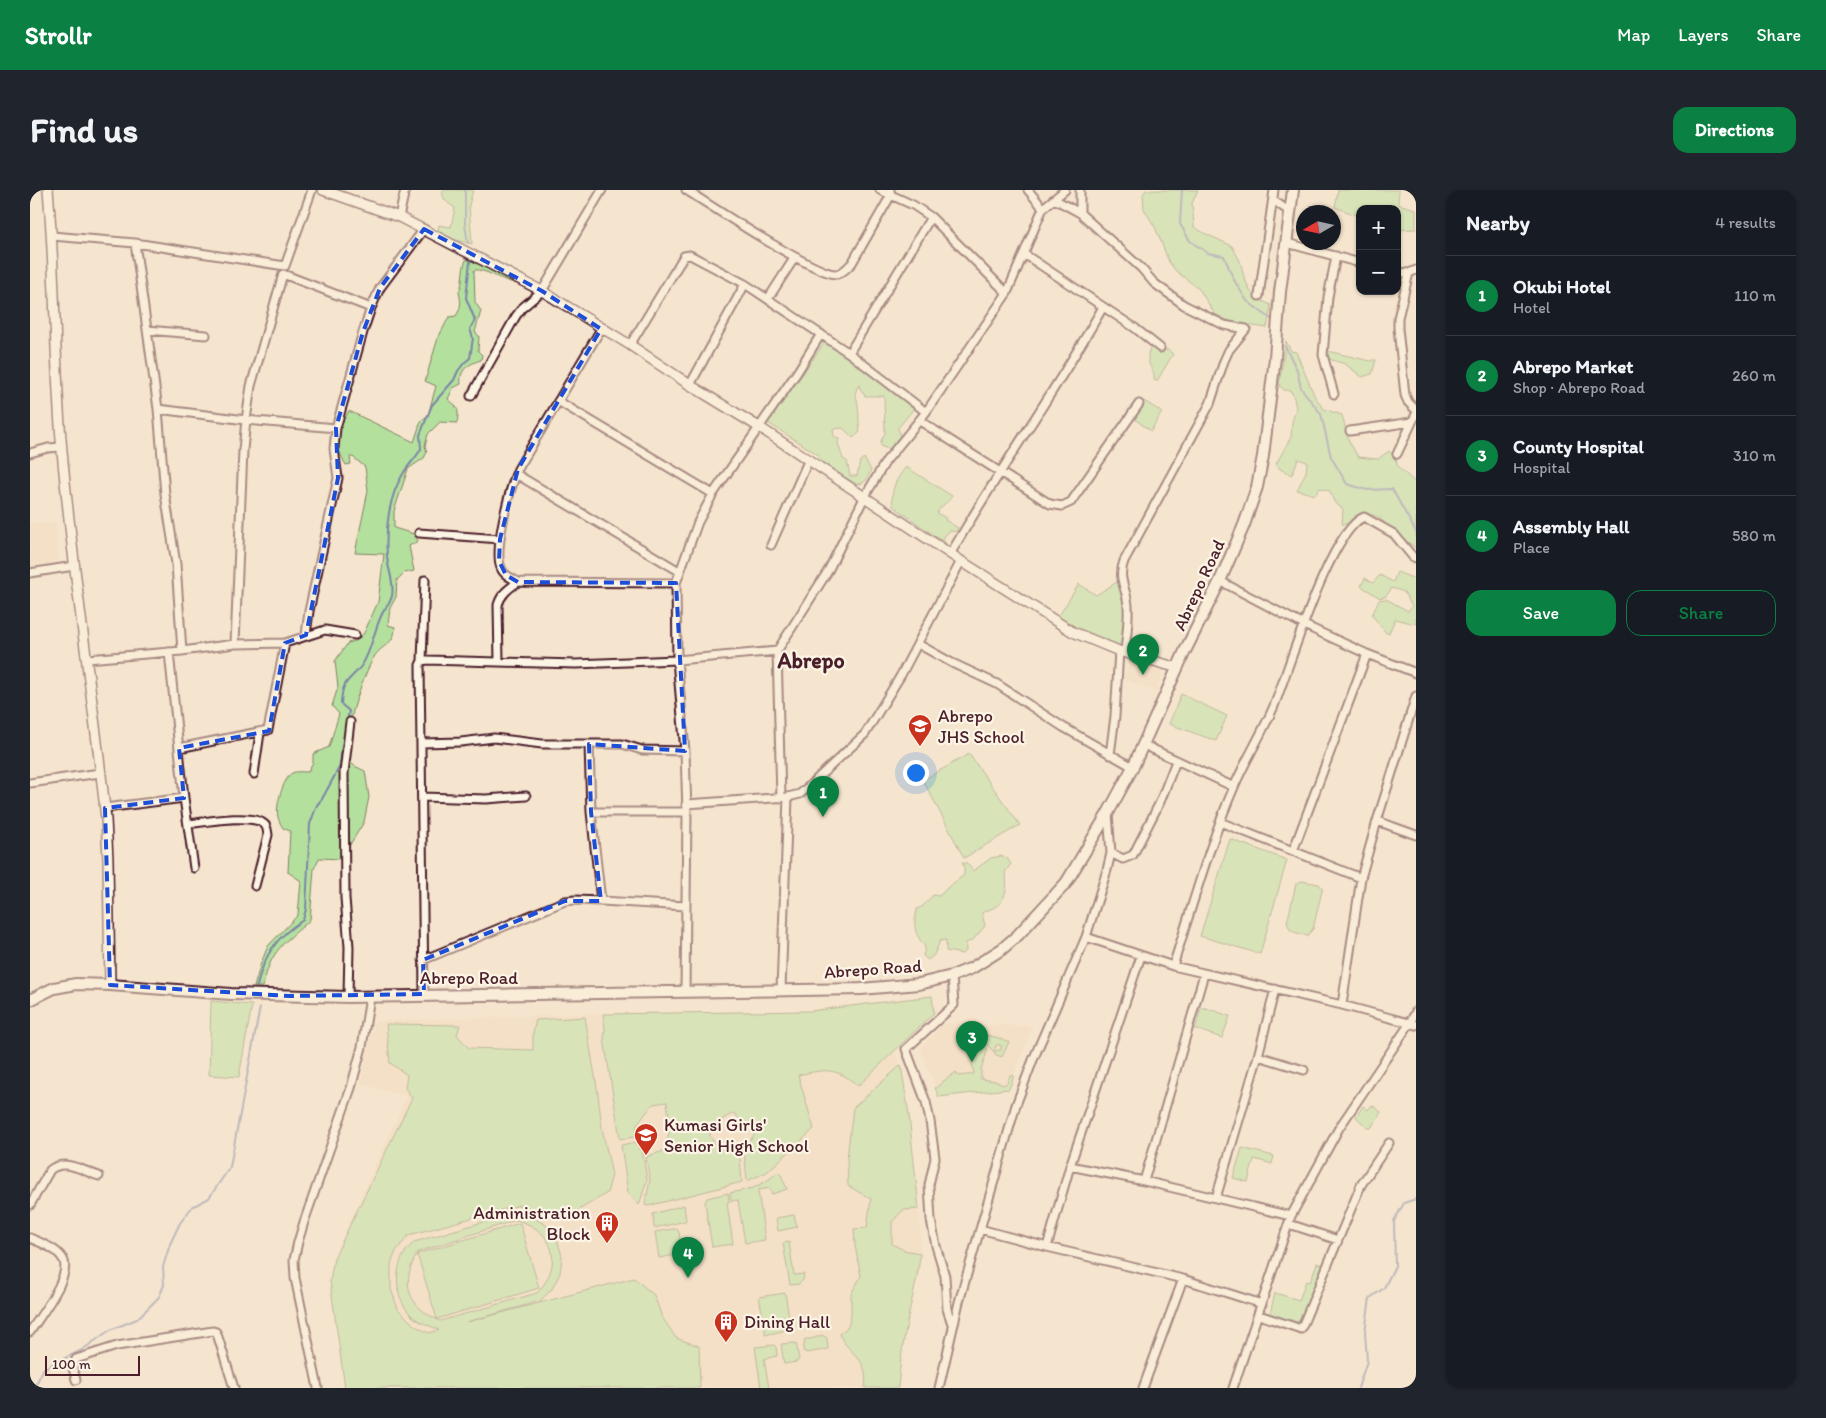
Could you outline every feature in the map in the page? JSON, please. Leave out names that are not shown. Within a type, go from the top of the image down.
[{"type":"main road","name":"Abrepo Road","points":[[30,1000],[42,993],[65,985],[110,985],[231,994],[348,997],[424,994],[685,992],[900,986],[920,984],[952,976],[983,962],[1002,949],[1034,919],[1066,883],[1108,813],[1144,745],[1244,525],[1257,487],[1263,456],[1292,190]]},
{"type":"street","points":[[48,190],[52,236],[61,447],[105,808],[108,854],[110,985]]},
{"type":"street","points":[[235,644],[243,450],[246,420],[252,386],[285,266],[312,190]]},
{"type":"street","points":[[323,190],[399,217],[542,291],[760,427],[952,553],[961,561],[1073,632],[1122,652],[1178,668]]},
{"type":"street","points":[[399,217],[405,190]]},
{"type":"street","points":[[471,396],[516,316],[522,308],[542,291],[602,190]]},
{"type":"street","points":[[686,190],[795,257],[827,272],[837,274],[844,271],[852,263],[891,192]]},
{"type":"street","points":[[880,190],[891,192],[931,217],[1007,293]]},
{"type":"street","points":[[1028,190],[1043,208]]},
{"type":"street","points":[[781,990],[785,797],[776,651],[828,571],[865,496],[886,461],[920,421],[1007,293],[1043,208],[1065,190]]},
{"type":"street","points":[[1080,190],[1080,213]]},
{"type":"street","points":[[1259,296],[1274,190]]},
{"type":"street","points":[[1054,199],[1080,213],[1154,283],[1184,305],[1224,325],[1246,329],[1227,355],[1210,404],[1124,561],[1121,570],[1121,580],[1128,607],[1110,755]]},
{"type":"street","points":[[1273,200],[1290,212]]},
{"type":"street","points":[[849,353],[931,217]]},
{"type":"street","points":[[306,636],[309,611],[338,478],[334,449],[336,428],[371,308],[380,288],[424,229]]},
{"type":"street","points":[[52,236],[135,243],[285,266]]},
{"type":"street","points":[[135,243],[158,410],[165,494],[176,564],[182,651]]},
{"type":"street","points":[[1287,243],[1356,261]]},
{"type":"street","points":[[1024,254],[1135,328],[1160,348]]},
{"type":"street","points":[[630,345],[684,256],[690,255],[745,284],[821,334],[926,412]]},
{"type":"street","points":[[1334,394],[1323,355],[1328,297],[1336,256]]},
{"type":"street","points":[[768,299],[795,257]]},
{"type":"street","points":[[1413,272],[1398,318],[1398,328],[1405,395],[1408,402],[1416,410]]},
{"type":"street","points":[[283,274],[371,308]]},
{"type":"street","points":[[690,385],[745,284]]},
{"type":"street","points":[[952,553],[999,473],[1103,307]]},
{"type":"street","points":[[601,328],[516,474],[500,539],[499,561],[506,575],[518,582],[676,583]]},
{"type":"street","points":[[147,330],[206,335]]},
{"type":"street","points":[[685,992],[687,812],[678,660],[676,583],[698,522],[713,494],[798,371],[821,334]]},
{"type":"street","points":[[558,401],[713,494]]},
{"type":"street","points":[[920,421],[1050,504],[1062,506],[1071,502],[1139,404]]},
{"type":"street","points":[[158,410],[336,428]]},
{"type":"street","points":[[1397,454],[1416,414]]},
{"type":"street","points":[[1350,431],[1412,422]]},
{"type":"street","points":[[30,453],[61,447]]},
{"type":"street","points":[[771,545],[809,459]]},
{"type":"street","points":[[516,474],[679,571]]},
{"type":"street","points":[[1173,966],[1220,822],[1234,786],[1273,707],[1315,594],[1344,536],[1354,524],[1364,518],[1394,534],[1413,557],[1416,558]]},
{"type":"street","points":[[419,533],[500,539]]},
{"type":"street","points":[[686,804],[785,797],[800,794],[808,788],[865,734],[901,676],[961,561]]},
{"type":"street","points":[[30,573],[74,566]]},
{"type":"street","points":[[424,994],[420,665],[422,661],[425,580]]},
{"type":"street","points":[[1220,581],[1304,625],[1367,654],[1416,673]]},
{"type":"street","points":[[499,662],[498,605],[507,590],[518,582]]},
{"type":"street","points":[[87,659],[182,651],[235,644],[286,643],[325,630],[355,635]]},
{"type":"street","points":[[179,748],[266,732],[270,728],[286,643]]},
{"type":"street","points":[[918,644],[952,663],[997,684],[1110,755],[1133,767]]},
{"type":"street","points":[[422,661],[576,664],[678,660],[776,651]]},
{"type":"street","points":[[169,652],[184,798],[194,868]]},
{"type":"street","points":[[1292,851],[1367,654]]},
{"type":"street","points":[[1342,1005],[1361,878],[1376,821],[1416,696]]},
{"type":"street","points":[[348,997],[349,947],[345,898],[344,773],[350,722]]},
{"type":"street","points":[[254,774],[260,733]]},
{"type":"street","points":[[421,743],[462,742],[494,738],[542,744],[622,744],[642,750],[684,751]]},
{"type":"street","points":[[589,744],[591,812],[601,901]]},
{"type":"street","points":[[1144,745],[1234,786]]},
{"type":"street","points":[[1111,853],[1123,859],[1133,855],[1160,802],[1176,761]]},
{"type":"street","points":[[30,782],[100,773]]},
{"type":"street","points":[[422,797],[486,799],[526,796]]},
{"type":"street","points":[[105,808],[184,798]]},
{"type":"street","points":[[591,812],[687,812]]},
{"type":"street","points":[[939,1388],[959,1302],[1016,1106],[1033,1060],[1086,937],[1111,853],[1108,813]]},
{"type":"street","points":[[188,824],[241,818],[263,823],[267,827],[268,835],[255,886]]},
{"type":"street","points":[[1376,821],[1416,835]]},
{"type":"street","points":[[1220,822],[1361,878]]},
{"type":"street","points":[[423,960],[564,901],[601,901],[686,906]]},
{"type":"street","points":[[1086,937],[1173,966],[1342,1005],[1413,1024]]},
{"type":"street","points":[[1047,1248],[1070,1166],[1141,956]]},
{"type":"street","points":[[1144,1181],[1204,974]]},
{"type":"street","points":[[952,976],[954,1005],[906,1049],[926,1102],[930,1121],[936,1158],[929,1185],[931,1220],[945,1276],[947,1309],[953,1328]]},
{"type":"street","points":[[1216,1198],[1258,1056],[1275,989]]},
{"type":"street","points":[[318,1388],[297,1294],[294,1260],[304,1222],[351,1088],[362,1047],[370,996]]},
{"type":"street","points":[[1233,1388],[1292,1216],[1339,1128],[1413,1024],[1416,1011]]},
{"type":"street","points":[[1258,1056],[1304,1070]]},
{"type":"street","points":[[1259,1315],[1301,1329],[1361,1184],[1389,1143]]},
{"type":"street","points":[[30,1205],[54,1166],[67,1164],[99,1176]]},
{"type":"street","points":[[1070,1166],[1144,1181],[1292,1216]]},
{"type":"street","points":[[1289,1224],[1338,1240]]},
{"type":"street","points":[[980,1229],[1047,1248],[1183,1278],[1262,1304]]},
{"type":"street","points":[[30,1238],[56,1251],[64,1260],[65,1271],[62,1282],[30,1332]]},
{"type":"street","points":[[1143,1388],[1183,1278]]},
{"type":"street","points":[[76,1380],[73,1368],[76,1359],[103,1349],[213,1331],[216,1332],[218,1337],[234,1388]]},
{"type":"highlighted area","points":[[424,229],[542,291],[601,329],[518,469],[500,539],[499,561],[506,575],[518,582],[676,583],[685,751],[589,744],[591,812],[601,901],[565,901],[423,960],[424,994],[290,996],[110,985],[105,808],[184,798],[179,748],[269,731],[285,643],[306,635],[338,478],[336,428],[363,332],[380,288]]},
{"type":"shaded area","points":[[30,523],[56,523],[59,563],[30,568]]},
{"type":"shaded area","points":[[1129,659],[1163,671],[1157,692],[1124,680]]},
{"type":"shaded area","name":"Kumasi Girls' Senior High School","points":[[933,995],[935,1013],[894,1053],[900,1061],[909,1115],[921,1236],[919,1273],[908,1317],[898,1388],[344,1388],[329,1281],[333,1258],[406,1097],[360,1084],[374,1021],[601,1013],[810,1010]]},
{"type":"shaded area","points":[[944,1023],[1033,1026],[1009,1089],[938,1097],[920,1048]]},
{"type":"green space","points":[[443,190],[473,190],[469,205],[472,244],[448,238],[438,230],[439,225],[451,227],[455,208],[444,199]]},
{"type":"green space","points":[[1146,190],[1198,190],[1192,203],[1194,227],[1232,246],[1240,261],[1250,291],[1260,300],[1271,305],[1267,328],[1233,323],[1215,314],[1199,289],[1176,271],[1169,262],[1155,227],[1144,209],[1143,194]]},
{"type":"green space","points":[[1338,190],[1399,190],[1398,204],[1416,209],[1416,229],[1401,230],[1401,205],[1356,205],[1356,215],[1341,209],[1341,205],[1335,205]]},
{"type":"green space","points":[[473,259],[519,284],[483,271],[474,270],[475,302],[481,311],[475,332],[479,336],[478,351],[482,355],[481,360],[465,368],[461,375],[461,384],[453,388],[448,399],[457,410],[457,423],[440,422],[428,434],[425,446],[427,452],[424,458],[408,469],[394,511],[394,528],[414,534],[418,541],[409,546],[414,571],[404,573],[397,580],[396,597],[390,608],[388,625],[395,627],[393,637],[377,653],[369,666],[354,709],[347,739],[347,751],[350,762],[365,771],[369,797],[364,822],[341,859],[319,858],[314,869],[310,920],[279,948],[270,964],[263,987],[254,987],[268,946],[298,915],[301,881],[288,872],[290,831],[283,828],[278,817],[280,794],[292,773],[308,772],[313,762],[313,754],[329,747],[339,714],[332,706],[338,687],[335,661],[348,643],[358,640],[364,633],[378,602],[384,554],[355,553],[368,491],[365,467],[353,457],[350,457],[351,464],[346,465],[339,450],[338,438],[341,425],[349,411],[414,442],[421,421],[428,415],[436,386],[425,381],[438,338],[449,317],[456,316],[459,310],[461,301],[459,292],[462,284],[464,264],[466,260]]},
{"type":"green space","points":[[1286,341],[1291,351],[1296,352],[1315,397],[1324,409],[1342,415],[1349,441],[1358,457],[1378,459],[1389,451],[1395,457],[1398,467],[1416,483],[1416,548],[1390,529],[1380,518],[1364,512],[1349,524],[1342,524],[1343,509],[1334,502],[1330,491],[1320,488],[1315,495],[1297,490],[1306,472],[1307,462],[1298,459],[1292,475],[1280,469],[1276,464],[1291,437],[1292,422],[1296,408],[1291,391],[1284,390],[1279,385]]},
{"type":"green space","points":[[825,342],[916,406],[898,428],[900,436],[890,449],[882,447],[880,443],[885,433],[884,396],[865,396],[859,387],[860,385],[858,386],[855,393],[860,432],[853,438],[843,428],[833,429],[834,436],[839,439],[838,443],[843,459],[847,461],[850,476],[857,476],[860,461],[864,458],[871,470],[866,480],[859,484],[856,484],[816,459],[819,455],[768,423]]},
{"type":"green space","points":[[1150,348],[1168,350],[1173,354],[1157,381],[1154,380],[1148,359]]},
{"type":"green space","points":[[1327,351],[1371,361],[1376,360],[1372,374],[1362,377],[1345,364],[1329,359]]},
{"type":"green space","points":[[1144,401],[1162,412],[1151,431],[1133,418]]},
{"type":"green space","points":[[906,467],[952,496],[937,513],[958,528],[956,532],[950,531],[947,533],[943,539],[946,544],[893,506],[892,495],[895,485]]},
{"type":"green space","points":[[1397,572],[1415,579],[1416,577],[1416,623],[1395,619],[1389,633],[1386,633],[1372,615],[1379,600],[1386,599],[1408,611],[1412,606],[1404,592],[1392,588],[1386,596],[1380,598],[1361,586],[1365,578],[1373,583],[1380,575],[1393,582]]},
{"type":"green space","points":[[1120,580],[1126,613],[1122,646],[1080,631],[1058,617],[1079,584],[1096,595]]},
{"type":"green space","points":[[1181,694],[1227,716],[1216,741],[1169,724]]},
{"type":"green space","points":[[969,754],[1020,825],[964,858],[923,780]]},
{"type":"green space","points":[[1230,839],[1287,860],[1260,954],[1200,936]]},
{"type":"green space","points":[[1000,856],[1007,858],[1011,864],[1005,872],[1007,882],[1005,893],[1001,902],[982,913],[985,926],[973,940],[966,943],[966,951],[962,954],[946,951],[946,940],[940,941],[934,955],[928,960],[923,956],[925,947],[915,930],[917,909],[923,906],[933,895],[939,896],[964,875],[962,863],[967,863],[973,871],[991,858]]},
{"type":"green space","points":[[1302,881],[1319,884],[1322,888],[1313,929],[1307,936],[1291,931],[1287,923],[1296,884]]},
{"type":"green space","points":[[932,996],[934,1013],[858,1086],[843,1075],[830,1071],[798,1075],[814,1129],[767,1172],[747,1181],[744,1149],[754,1135],[734,1113],[710,1130],[710,1136],[719,1150],[728,1147],[739,1147],[742,1182],[648,1206],[645,1205],[650,1180],[646,1157],[666,1150],[670,1126],[667,1102],[653,1104],[637,1125],[635,1137],[620,1139],[604,1039],[603,1014],[810,1011]]},
{"type":"green space","points":[[211,1001],[252,1005],[239,1077],[209,1075]]},
{"type":"green space","points":[[1201,1008],[1230,1016],[1222,1038],[1195,1029]]},
{"type":"green space","points":[[585,1017],[602,1128],[612,1175],[607,1193],[574,1213],[552,1216],[520,1205],[409,1235],[396,1251],[391,1264],[391,1289],[398,1309],[414,1325],[429,1333],[439,1330],[412,1316],[402,1303],[397,1278],[398,1270],[406,1251],[414,1242],[514,1213],[531,1216],[546,1225],[557,1239],[562,1256],[560,1273],[552,1289],[540,1301],[467,1322],[634,1278],[654,1295],[662,1317],[676,1338],[699,1346],[700,1388],[345,1388],[330,1281],[334,1258],[412,1098],[405,1088],[407,1075],[390,1063],[386,1024],[460,1025],[457,1035],[469,1048],[533,1050],[533,1032],[536,1020]],"holes":[[[516,1220],[540,1232],[547,1240],[553,1260],[551,1271],[537,1293],[440,1321],[429,1315],[414,1301],[408,1284],[412,1263],[418,1252]]]},
{"type":"green space","points":[[981,1034],[1009,1042],[1002,1057],[994,1054],[997,1050],[1001,1050],[1001,1045],[996,1045],[994,1052],[979,1037]]},
{"type":"green space","points":[[976,1038],[988,1049],[981,1069],[981,1079],[995,1081],[1003,1085],[1007,1083],[1010,1075],[1014,1076],[1009,1089],[939,1097],[935,1088],[956,1072],[958,1076],[974,1074],[968,1042]]},
{"type":"green space","points":[[901,1065],[909,1115],[919,1209],[903,1210],[892,1222],[892,1244],[904,1250],[920,1253],[917,1278],[905,1335],[898,1388],[865,1388],[866,1377],[862,1363],[839,1334],[848,1327],[851,1315],[851,1294],[861,1276],[855,1246],[854,1229],[867,1228],[871,1199],[848,1186],[847,1158],[853,1108]]},
{"type":"green space","points":[[1372,1105],[1381,1112],[1371,1128],[1368,1128],[1356,1117],[1363,1106],[1368,1110]]},
{"type":"green space","points":[[636,1142],[639,1149],[642,1149],[647,1180],[639,1205],[628,1193],[621,1145]]},
{"type":"green space","points":[[1242,1148],[1274,1156],[1272,1164],[1254,1159],[1248,1182],[1233,1178]]},
{"type":"green space","points":[[778,1172],[787,1189],[772,1194],[770,1188],[758,1190],[765,1240],[745,1243],[738,1200],[731,1201],[730,1193],[753,1188]]},
{"type":"green space","points":[[728,1193],[729,1202],[727,1203],[733,1244],[712,1247],[705,1203],[707,1198]]},
{"type":"green space","points":[[684,1205],[686,1221],[654,1228],[653,1214]]},
{"type":"green space","points":[[794,1215],[797,1227],[778,1231],[776,1218]]},
{"type":"green space","points":[[520,1223],[539,1288],[437,1319],[417,1254]]},
{"type":"green space","points":[[677,1229],[679,1232],[682,1254],[659,1258],[655,1232]]},
{"type":"green space","points":[[789,1242],[794,1275],[804,1274],[803,1280],[799,1284],[790,1285],[783,1243]]},
{"type":"green space","points":[[1317,1263],[1326,1266],[1300,1323],[1270,1314],[1275,1293],[1299,1300],[1306,1281],[1310,1282]]},
{"type":"green space","points":[[785,1293],[791,1329],[765,1335],[765,1328],[769,1325],[763,1317],[759,1297]]},
{"type":"green space","points":[[822,1335],[827,1338],[828,1349],[807,1353],[803,1351],[805,1339]]},
{"type":"green space","points":[[796,1343],[799,1359],[797,1362],[784,1364],[781,1344]]},
{"type":"green space","points":[[774,1345],[777,1356],[764,1359],[769,1388],[761,1388],[755,1347]]},
{"type":"waterway","points":[[465,190],[465,225],[468,243]]},
{"type":"waterway","points":[[1182,190],[1180,224],[1190,241],[1208,253],[1224,256],[1234,280],[1247,301],[1271,319]]},
{"type":"waterway","points":[[257,986],[263,965],[272,948],[285,933],[303,920],[306,909],[310,824],[317,805],[340,766],[349,711],[341,704],[343,689],[347,681],[362,665],[383,612],[392,596],[393,591],[387,560],[387,534],[394,492],[405,471],[421,449],[420,435],[432,405],[454,380],[464,363],[470,358],[473,338],[470,329],[475,320],[466,298],[470,261]]},
{"type":"waterway","points":[[1285,346],[1297,370],[1301,388],[1321,414],[1331,457],[1347,484],[1367,490],[1392,489],[1416,532]]},
{"type":"waterway","points":[[34,1388],[44,1368],[82,1350],[110,1330],[137,1319],[159,1297],[164,1285],[163,1267],[170,1244],[180,1223],[192,1207],[209,1198],[230,1167],[260,1007]]},
{"type":"waterway","points":[[1358,1388],[1367,1361],[1365,1332],[1370,1298],[1384,1288],[1395,1266],[1394,1221],[1404,1203],[1416,1199]]},
{"type":"place","name":"Abrepo Market","points":[[1143,675]]},
{"type":"place","name":"Abrepo JHS School","points":[[920,747]]},
{"type":"place","name":"Okubi Hotel","points":[[823,817]]},
{"type":"place","name":"County Hospital","points":[[972,1062]]},
{"type":"place","name":"Kumasi Girls' Senior High School","points":[[646,1156]]},
{"type":"place","name":"Administration Block","points":[[607,1244]]},
{"type":"place","name":"Assembly Hall","points":[[688,1278]]},
{"type":"place","name":"Dining Hall","points":[[726,1343]]},
{"type":"district","name":"Abrepo","points":[[811,660]]}]
